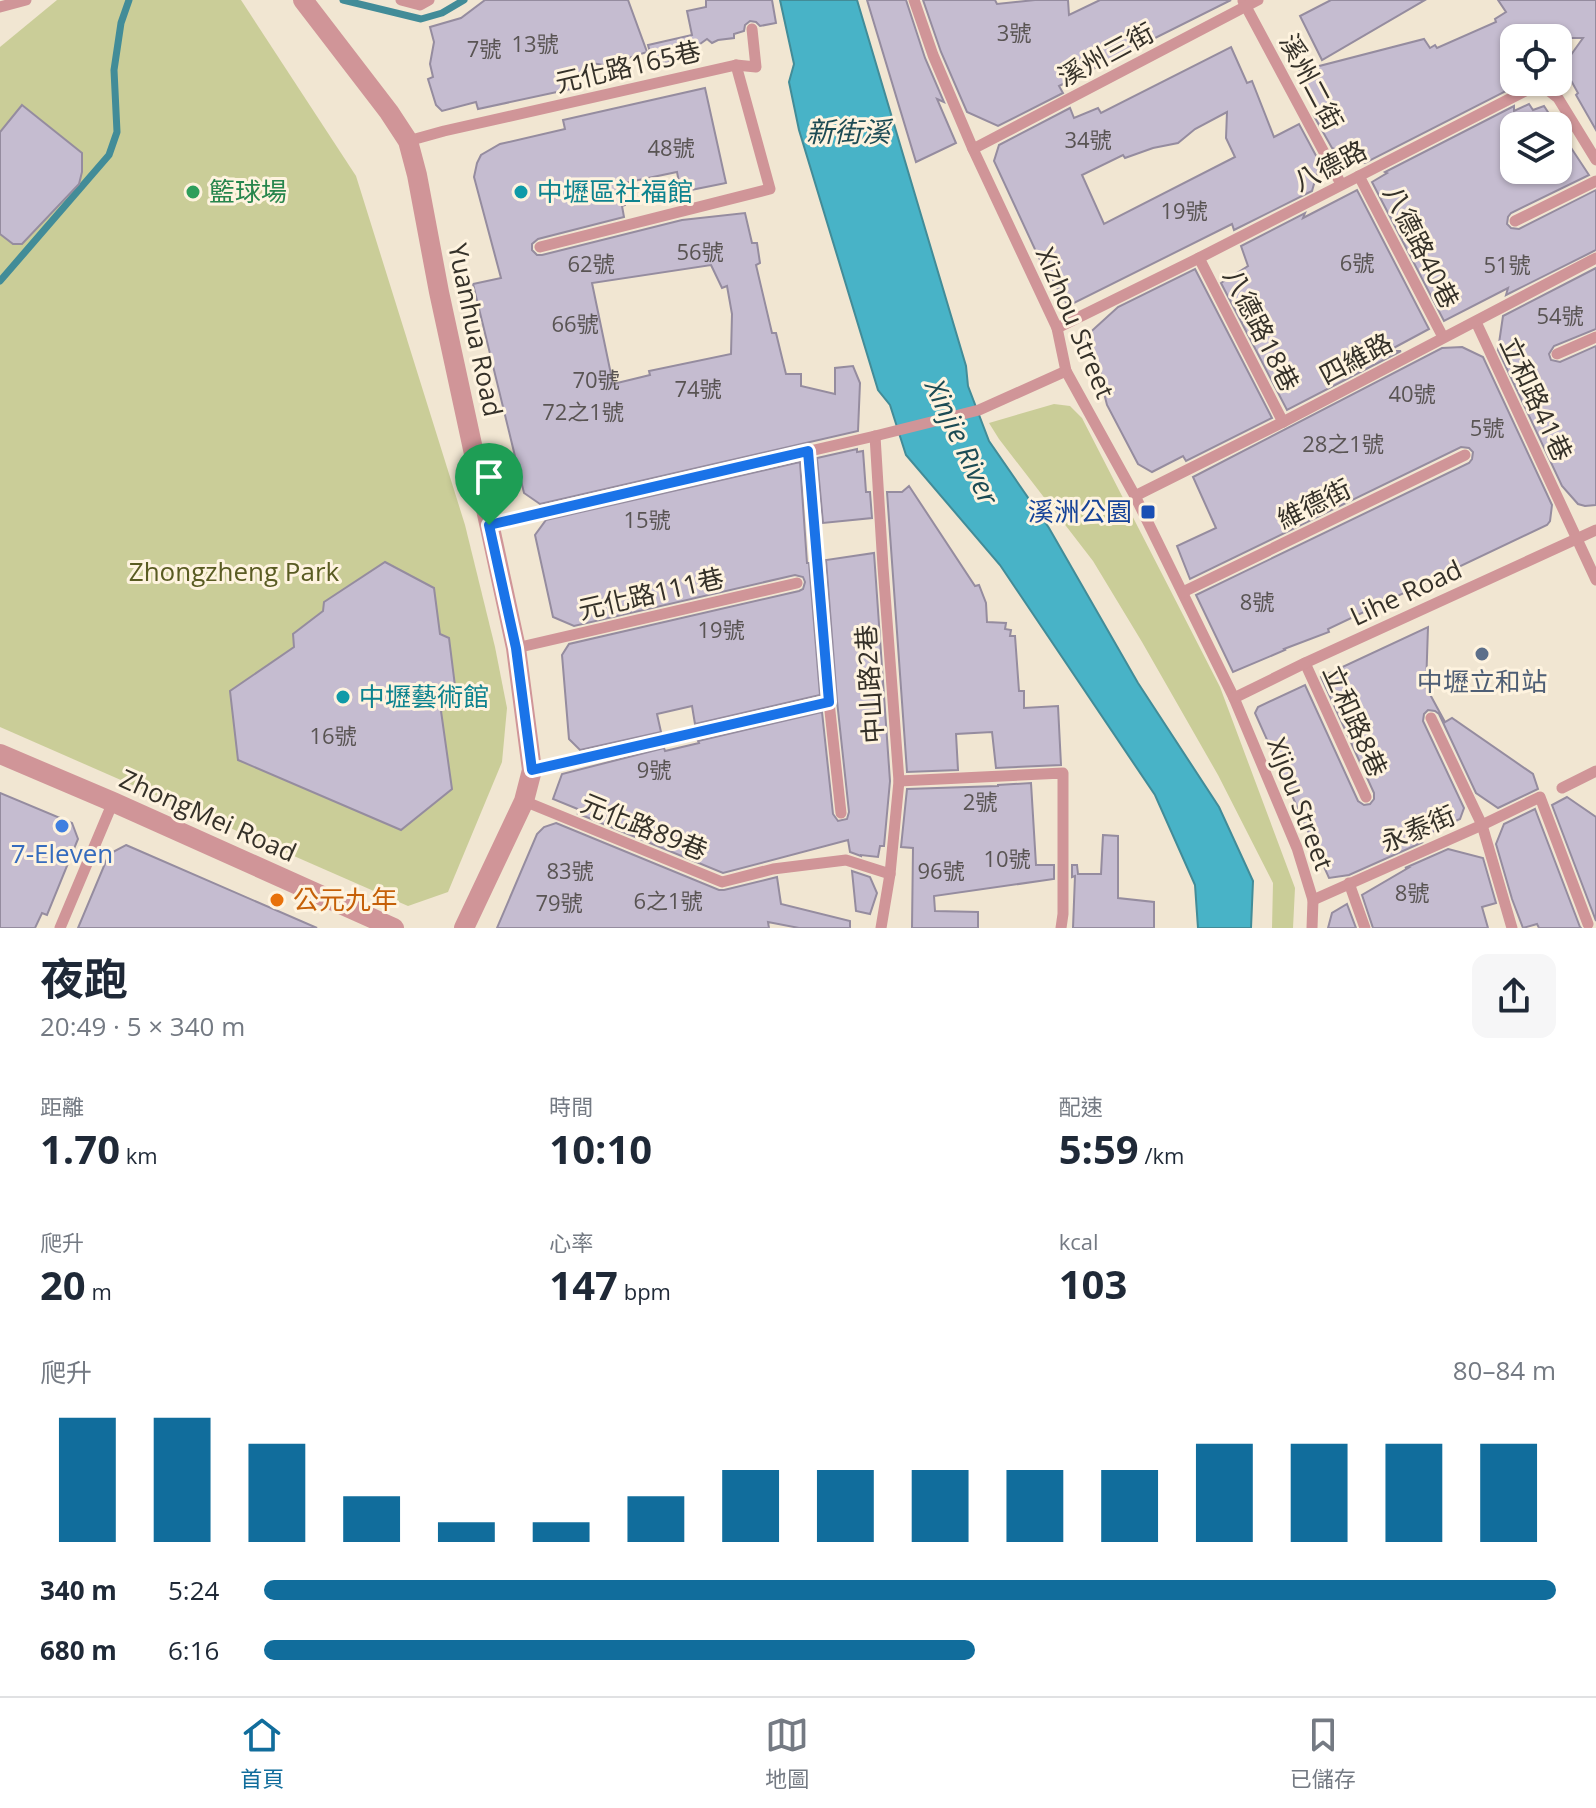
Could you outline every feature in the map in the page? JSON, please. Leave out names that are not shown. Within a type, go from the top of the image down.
[{"type":"street","name":"Yuanhua Road","points":[[303,0],[408,141],[516,648],[532,770],[524,801],[464,928]]},
{"type":"street","name":"ZhongMei Road","points":[[0,754],[394,928]]},
{"type":"lane","points":[[0,7],[26,0]]},
{"type":"lane","points":[[401,0],[420,5],[429,0]]},
{"type":"lane","name":"Xizhou Street","points":[[914,0],[933,55],[973,149],[1057,328],[1066,371],[1135,496],[1234,698]]},
{"type":"lane","name":"溪州三街","points":[[973,149],[1244,3],[1258,0]]},
{"type":"lane","name":"溪州二街","points":[[1244,3],[1341,184]]},
{"type":"lane","points":[[736,65],[756,67],[752,29]]},
{"type":"lane","name":"元化路165巷","points":[[408,141],[736,65],[770,189],[540,247]]},
{"type":"lane","name":"八德路","points":[[1057,328],[1527,90],[1544,87],[1558,98],[1596,160]]},
{"type":"lane","name":"八德路40巷","points":[[1359,176],[1443,337]]},
{"type":"lane","points":[[1515,221],[1596,181]]},
{"type":"lane","name":"八德路18巷","points":[[1199,258],[1283,422]]},
{"type":"lane","name":"四維路","points":[[1135,496],[1596,258]]},
{"type":"lane","name":"立和路41巷","points":[[1476,322],[1596,580]]},
{"type":"lane","points":[[1557,354],[1596,337]]},
{"type":"lane","points":[[489,525],[979,410],[1066,371]]},
{"type":"lane","name":"中山路2巷","points":[[875,436],[899,781],[881,928]]},
{"type":"lane","points":[[808,451],[841,813]]},
{"type":"lane","name":"維德街","points":[[1183,592],[1465,455]]},
{"type":"lane","name":"Lihe Road","points":[[1234,698],[1596,530]]},
{"type":"lane","name":"元化路111巷","points":[[516,648],[797,583]]},
{"type":"lane","name":"立和路8巷","points":[[1305,663],[1366,797]]},
{"type":"lane","name":"Xijou Street","points":[[1234,698],[1297,848],[1313,900],[1312,928]]},
{"type":"lane","points":[[532,770],[829,702]]},
{"type":"lane","points":[[1431,718],[1482,825],[1512,928]]},
{"type":"lane","points":[[1562,788],[1596,771]]},
{"type":"lane","points":[[899,781],[1063,773],[1061,928]]},
{"type":"lane","name":"永泰街","points":[[1313,900],[1540,797],[1588,924]]},
{"type":"lane","name":"元化路89巷","points":[[524,801],[722,882],[773,869],[846,860],[890,874]]},
{"type":"lane","points":[[60,928],[113,802]]},
{"type":"lane","points":[[1349,883],[1365,928]]},
{"type":"green space","name":"Zhongzheng Park","points":[[57,0],[241,0],[356,176],[465,525],[507,708],[502,762],[448,892],[408,906],[0,727],[0,47]]},
{"type":"green space","points":[[1054,404],[1070,406],[1082,418],[1220,687],[1295,888],[1293,928],[1272,928],[1273,883],[1218,775],[1142,642],[1093,561],[989,423]]},
{"type":"water","name":"新街溪","points":[[780,0],[857,0],[966,366],[968,386],[989,441],[1049,528],[1138,683],[1219,807],[1253,881],[1251,928],[1198,928],[1195,885],[1155,795],[1000,565],[906,455],[890,405],[878,390],[799,130],[789,82],[794,64]]},
{"type":"building","points":[[485,0],[628,0],[647,52],[623,62],[613,59],[609,66],[592,63],[595,73],[568,77],[571,89],[478,109],[476,102],[442,111],[436,105],[428,79],[433,77],[430,64],[434,42],[430,27],[461,18]]},
{"type":"building","points":[[706,0],[772,0],[776,23],[760,26],[750,21],[744,31],[734,34],[734,38],[712,43],[707,39],[676,61],[666,63],[652,60],[648,45],[692,35],[687,11],[706,7]]},
{"type":"building","points":[[867,0],[906,0],[925,58],[944,102],[937,99],[956,143],[916,162]]},
{"type":"building","points":[[923,0],[995,0],[997,4],[1068,0],[1069,15],[1100,0],[1231,0],[1059,86],[1063,93],[998,126],[967,112]]},
{"type":"building","points":[[1331,0],[1425,0],[1322,60],[1300,16]]},
{"type":"building","points":[[1498,0],[1596,0],[1596,130],[1572,82],[1572,53],[1583,38],[1572,38],[1572,24],[1500,24],[1500,94],[1365,163],[1332,148],[1314,116],[1322,113],[1300,71],[1424,39],[1430,48],[1435,45],[1437,48],[1496,22],[1495,19],[1506,12]]},
{"type":"building","points":[[1231,47],[1247,83],[1252,81],[1274,137],[1299,124],[1320,163],[1312,191],[1234,230],[1232,224],[1068,306],[1039,258],[994,161],[999,145],[1070,108],[1074,118],[1098,108],[1101,113]],"holes":[[[1227,112],[1226,138],[1235,157],[1104,224],[1082,175],[1123,155],[1125,158],[1178,143],[1195,129]]]},
{"type":"building","points":[[705,88],[726,183],[681,192],[677,172],[624,183],[624,217],[538,239],[532,244],[532,250],[542,255],[682,220],[745,213],[752,243],[757,243],[760,263],[756,265],[772,333],[776,333],[786,374],[801,374],[801,386],[835,394],[835,368],[853,366],[860,383],[858,431],[540,504],[524,493],[473,284],[501,278],[474,177],[481,155],[500,144],[565,129],[563,120]],"holes":[[[711,265],[722,288],[727,286],[732,314],[731,354],[649,371],[650,375],[613,384],[592,283]]]},
{"type":"building","points":[[1529,104],[1533,110],[1544,106],[1548,112],[1502,112],[1514,106],[1514,111]]},
{"type":"building","points":[[22,105],[82,153],[82,172],[79,184],[22,244],[13,244],[0,234],[0,132]]},
{"type":"building","points":[[1500,113],[1500,184],[1571,184],[1511,213],[1507,224],[1519,229],[1596,190],[1596,250],[1506,295],[1508,288],[1444,321],[1372,182],[1385,172]]},
{"type":"building","points":[[1572,149],[1589,175],[1572,183]]},
{"type":"building","points":[[1357,190],[1429,329],[1388,351],[1401,351],[1287,410],[1221,283],[1248,266],[1241,246]]},
{"type":"building","points":[[1596,268],[1596,329],[1554,346],[1549,354],[1551,360],[1560,362],[1596,346],[1596,505],[1585,506],[1578,504],[1562,486],[1498,350],[1503,316]]},
{"type":"building","points":[[1195,269],[1272,418],[1186,461],[1183,456],[1152,472],[1138,464],[1107,405],[1104,393],[1109,390],[1084,338],[1118,307]]},
{"type":"building","points":[[1462,347],[1483,357],[1552,505],[1550,521],[1328,629],[1329,632],[1233,672],[1196,595],[1469,463],[1473,452],[1461,447],[1190,579],[1177,546],[1216,528],[1193,477],[1442,348]]},
{"type":"building","points":[[857,449],[857,452],[863,451],[866,492],[870,492],[872,518],[823,523],[817,458]]},
{"type":"building","points":[[800,462],[820,695],[695,724],[692,706],[657,714],[661,732],[580,750],[569,739],[562,655],[569,644],[799,591],[805,582],[803,577],[795,575],[574,626],[553,617],[535,535],[546,520]]},
{"type":"building","points":[[909,486],[975,586],[979,585],[986,603],[987,622],[1006,623],[1005,629],[1011,630],[1010,636],[1015,636],[1019,691],[1024,691],[1024,708],[1058,706],[1061,765],[996,768],[992,732],[956,734],[958,770],[907,772],[887,492],[902,492]]},
{"type":"building","points":[[874,553],[890,781],[884,846],[880,846],[878,857],[850,852],[848,840],[723,873],[579,814],[585,812],[553,799],[562,774],[822,712],[833,814],[838,821],[847,819],[849,812],[826,560]]},
{"type":"building","name":"中壢藝術館","points":[[385,562],[434,588],[440,634],[449,638],[457,702],[441,711],[452,789],[401,830],[238,760],[230,691],[294,647],[293,634],[323,611],[324,602]]},
{"type":"building","points":[[1428,627],[1426,687],[1445,722],[1452,718],[1533,774],[1538,789],[1498,808],[1476,793],[1439,714],[1428,710],[1423,721],[1464,808],[1460,819],[1413,841],[1421,843],[1349,875],[1329,878],[1255,713],[1258,707],[1305,685],[1358,801],[1364,805],[1370,804],[1374,793],[1321,677]]},
{"type":"building","points":[[1031,783],[1036,865],[1054,865],[1054,879],[934,896],[935,911],[978,912],[978,928],[912,928],[913,848],[901,847],[907,789]]},
{"type":"building","points":[[0,793],[72,823],[78,839],[47,915],[42,913],[35,928],[0,928]]},
{"type":"building","points":[[1567,797],[1596,817],[1596,921],[1552,805]]},
{"type":"building","points":[[1535,809],[1581,928],[1539,928],[1537,924],[1523,928],[1496,844],[1504,824]]},
{"type":"building","points":[[556,823],[719,890],[777,877],[781,904],[850,921],[850,928],[799,928],[768,922],[769,928],[497,928],[537,834],[544,827]]},
{"type":"building","points":[[1103,835],[1118,836],[1118,898],[1154,902],[1154,928],[1073,928],[1075,876],[1072,877],[1072,865],[1077,865],[1078,874],[1101,874]]},
{"type":"building","points":[[126,845],[317,928],[78,928],[109,854]]},
{"type":"building","points":[[1448,849],[1483,858],[1496,903],[1482,907],[1488,928],[1373,928],[1362,895],[1408,868],[1405,868]]},
{"type":"building","points":[[852,871],[870,877],[877,893],[870,914],[856,911]]},
{"type":"building","points":[[1347,904],[1356,928],[1328,928],[1332,913]]},
{"type":"waterway","points":[[0,281],[109,155],[117,132],[114,70],[121,23],[129,0]]},
{"type":"waterway","points":[[343,0],[421,19],[442,13],[464,0]]},
{"type":"place","name":"籃球場","points":[[193,192]]},
{"type":"place","name":"中壢區社福館","points":[[521,192]]},
{"type":"place","name":"溪洲公園","points":[[1148,512]]},
{"type":"place","name":"中壢立和站","points":[[1482,654]]},
{"type":"place","name":"中壢藝術館","points":[[343,697]]},
{"type":"place","name":"7-Eleven","points":[[62,826]]},
{"type":"place","name":"公元九年","points":[[277,900]]},
{"type":"route","points":[[808,451],[829,702],[532,770],[516,648],[489,525],[808,451]]},
{"type":"water label","name":"Xinjie River","points":[[962,442]]}]
